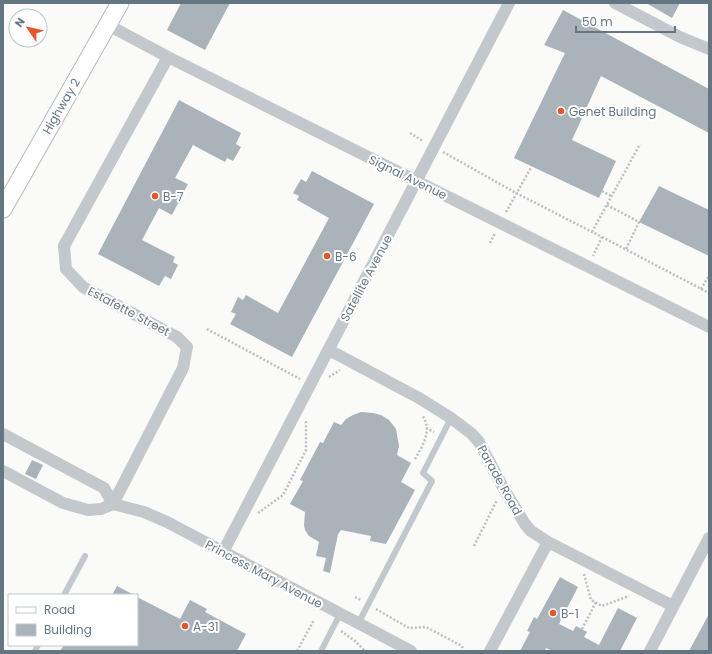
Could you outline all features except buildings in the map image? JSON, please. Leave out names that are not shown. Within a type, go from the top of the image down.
[{"type":"main road","name":"Highway 2","points":[[3,209],[120,3]]},
{"type":"street","name":"Satellite Avenue","points":[[223,552],[509,3]]},
{"type":"street","points":[[615,3],[680,37],[709,49]]},
{"type":"street","name":"Signal Avenue","points":[[108,25],[168,58],[709,327]]},
{"type":"street","name":"Estafette Street","points":[[113,504],[183,368],[187,347],[177,336],[83,287],[66,269],[64,246],[168,58]]},
{"type":"street","name":"Parade Road","points":[[328,350],[419,398],[451,418],[472,434],[479,442],[505,491],[525,524],[531,531],[548,542],[673,606]]},
{"type":"street","points":[[3,471],[63,503],[88,510],[101,509],[113,504],[104,488],[5,439]]},
{"type":"street","name":"Princess Mary Avenue","points":[[113,504],[144,512],[167,522],[411,651]]},
{"type":"street","points":[[650,651],[709,538]]},
{"type":"street","points":[[490,651],[548,542]]},
{"type":"lane","points":[[358,624],[432,481],[423,474],[451,418]]},
{"type":"lane","points":[[65,594],[85,556]]},
{"type":"lane","points":[[321,651],[340,614]]},
{"type":"path","points":[[410,133],[516,193],[709,293]]},
{"type":"path","points":[[592,232],[640,144]]},
{"type":"path","points":[[490,243],[532,166]]},
{"type":"path","points":[[602,191],[611,196]]},
{"type":"path","points":[[606,205],[639,222],[626,249]]},
{"type":"path","points":[[587,266],[602,237]]},
{"type":"path","points":[[701,289],[709,276]]},
{"type":"path","points":[[207,329],[311,384]]},
{"type":"path","points":[[327,382],[330,376],[340,370]]},
{"type":"path","points":[[415,459],[426,440],[426,420],[419,411]]},
{"type":"path","points":[[256,518],[259,511],[283,495],[306,450],[306,421],[310,414]]},
{"type":"path","points":[[474,546],[499,496]]},
{"type":"path","points":[[582,629],[596,602]]},
{"type":"path","points":[[372,606],[409,628],[426,627],[462,646],[463,651]]},
{"type":"path","points":[[297,651],[314,620]]},
{"type":"path","points":[[342,632],[365,651]]},
{"type":"place","name":"Genet Building","points":[[561,111]]},
{"type":"place","name":"B-7","points":[[155,196]]},
{"type":"place","name":"B-6","points":[[327,256]]},
{"type":"place","name":"B-1","points":[[553,613]]},
{"type":"place","name":"A-31","points":[[185,626]]}]
